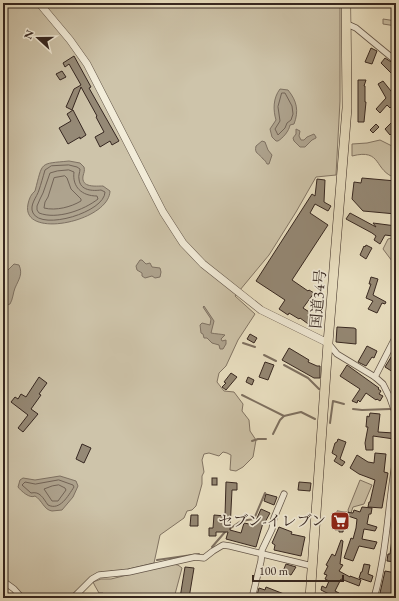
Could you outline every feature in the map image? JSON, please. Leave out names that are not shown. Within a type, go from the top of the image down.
[{"type":"highway","name":"国道34号","points":[[310,598],[328,343],[347,108],[346,3]]},
{"type":"street","points":[[39,3],[70,40],[87,64],[163,212],[183,244],[203,264],[261,310],[328,343],[337,354],[375,377],[387,391],[396,415]]},
{"type":"street","points":[[347,24],[356,28],[396,61]]},
{"type":"street","points":[[375,377],[396,336]]},
{"type":"street","points":[[374,598],[381,568],[393,490],[396,458]]},
{"type":"street","points":[[252,598],[261,561],[261,553],[272,529],[274,518],[284,494]]},
{"type":"street","points":[[73,598],[92,579],[99,575],[128,572],[183,560],[204,558],[223,545],[312,566]]},
{"type":"street","points":[[3,581],[14,589],[22,598]]},
{"type":"shaded area","points":[[3,3],[340,3],[340,101],[336,175],[316,177],[269,255],[235,296],[255,314],[238,340],[226,366],[219,373],[217,382],[224,391],[234,392],[243,404],[242,411],[249,420],[250,431],[256,440],[253,457],[243,467],[236,471],[230,470],[231,455],[223,452],[219,456],[209,453],[204,454],[202,460],[204,472],[196,506],[192,510],[187,511],[184,518],[160,535],[154,563],[120,571],[111,571],[86,582],[68,598],[25,598],[13,586],[3,579]]},
{"type":"shaded area","points":[[383,19],[396,21],[396,26],[383,24]]},
{"type":"shaded area","points":[[380,140],[396,148],[396,178],[389,175],[377,161],[369,155],[362,154],[352,156],[352,144]]},
{"type":"shaded area","points":[[396,237],[396,261],[392,261],[383,249],[388,239]]},
{"type":"shaded area","points":[[360,480],[372,485],[364,504],[353,507],[350,516],[348,510]]},
{"type":"shaded area","points":[[172,564],[178,565],[182,568],[174,598],[103,598],[103,593],[99,593],[93,582],[101,579],[111,579]]},
{"type":"water","points":[[280,89],[288,90],[295,102],[297,110],[294,124],[290,125],[284,136],[276,141],[272,137],[270,129],[276,120],[274,104]]},
{"type":"water","points":[[296,129],[300,131],[299,136],[301,140],[304,140],[314,134],[316,138],[305,147],[300,147],[293,138],[296,134]]},
{"type":"water","points":[[262,141],[265,142],[272,155],[269,164],[267,164],[256,151],[256,146]]},
{"type":"water","points":[[69,161],[80,163],[84,167],[84,183],[90,186],[103,186],[110,191],[106,202],[96,211],[82,218],[66,223],[50,224],[37,222],[29,215],[28,204],[30,197],[35,191],[41,169],[47,164]]},
{"type":"water","points":[[140,260],[146,264],[150,263],[152,267],[160,268],[160,277],[155,278],[152,276],[145,278],[142,276],[142,273],[137,270],[136,266]]},
{"type":"water","points":[[14,264],[19,265],[21,271],[20,276],[10,304],[5,306],[3,305],[3,288],[7,277],[7,271]]},
{"type":"water","points":[[204,306],[214,321],[211,333],[225,335],[221,339],[222,341],[226,340],[226,344],[223,349],[220,349],[219,345],[212,343],[207,338],[204,338],[203,334],[201,333],[200,325],[202,323],[210,325],[211,319],[203,307]]},
{"type":"water","points":[[60,476],[76,481],[78,486],[73,497],[62,510],[49,510],[35,496],[28,496],[18,487],[20,480],[23,478],[35,480]]},
{"type":"building","points":[[371,48],[377,51],[372,64],[365,62]]},
{"type":"building","points":[[74,56],[91,87],[89,88],[119,141],[112,145],[110,141],[100,147],[95,137],[104,132],[81,87],[72,110],[66,107],[74,89],[81,85],[69,64],[65,67],[63,63]]},
{"type":"building","points":[[385,58],[396,65],[396,74],[394,76],[381,63]]},
{"type":"building","points":[[62,71],[66,77],[60,80],[56,74]]},
{"type":"building","points":[[358,80],[366,80],[364,86],[366,102],[364,122],[358,122]]},
{"type":"building","points":[[383,81],[395,96],[393,101],[395,103],[390,108],[387,105],[380,113],[376,109],[386,98],[378,84]]},
{"type":"building","points":[[73,110],[86,135],[68,144],[59,128],[71,121],[67,114]]},
{"type":"building","points":[[396,118],[396,129],[390,135],[385,129]]},
{"type":"building","points":[[376,124],[379,127],[373,133],[370,130]]},
{"type":"building","points":[[362,178],[396,181],[396,214],[363,211],[352,199],[354,182],[361,183]]},
{"type":"building","points":[[317,179],[325,180],[324,202],[331,206],[328,211],[315,204],[310,213],[328,225],[292,280],[308,291],[309,290],[314,293],[303,308],[317,317],[311,326],[300,318],[299,319],[289,313],[288,315],[279,309],[285,300],[256,281],[312,194],[315,196]]},
{"type":"building","points":[[350,213],[376,227],[373,223],[396,226],[396,234],[393,236],[385,235],[380,244],[374,240],[376,236],[372,233],[346,219]]},
{"type":"building","points":[[366,245],[372,248],[366,259],[360,255],[364,246],[365,247]]},
{"type":"building","points":[[371,277],[378,279],[373,295],[386,302],[385,304],[382,303],[377,313],[368,309],[373,301],[366,298],[371,284],[369,284]]},
{"type":"building","points":[[337,327],[356,329],[356,344],[336,342]]},
{"type":"building","points":[[250,334],[257,338],[254,343],[247,339]]},
{"type":"building","points":[[367,346],[377,351],[374,358],[372,357],[366,366],[358,362]]},
{"type":"building","points":[[289,348],[309,360],[308,362],[320,366],[320,378],[314,378],[282,360]]},
{"type":"building","points":[[396,349],[396,367],[393,372],[385,367]]},
{"type":"building","points":[[265,362],[274,365],[268,380],[259,377]]},
{"type":"building","points":[[347,365],[379,388],[378,389],[381,391],[379,394],[383,396],[380,401],[366,393],[360,402],[358,400],[357,403],[352,401],[360,389],[340,376]]},
{"type":"building","points":[[231,373],[237,377],[226,390],[222,387],[226,383],[224,382]]},
{"type":"building","points":[[39,377],[47,383],[31,409],[38,414],[23,432],[18,428],[28,415],[11,402],[15,397],[18,399],[21,394],[26,397]]},
{"type":"building","points":[[248,377],[254,380],[252,385],[246,382]]},
{"type":"building","points":[[370,413],[380,414],[378,432],[394,433],[394,439],[373,436],[373,450],[366,450],[365,443],[368,427],[366,427],[367,416],[369,417]]},
{"type":"building","points":[[338,439],[346,442],[340,459],[345,462],[342,466],[334,461],[337,456],[332,453]]},
{"type":"building","points":[[82,444],[91,448],[84,463],[76,459]]},
{"type":"building","points":[[375,453],[386,454],[384,472],[388,473],[382,508],[368,507],[375,480],[359,474],[350,468],[357,455],[368,462],[374,463]]},
{"type":"building","points":[[212,478],[217,478],[217,485],[212,485]]},
{"type":"building","points":[[226,482],[237,483],[237,490],[232,490],[230,530],[241,533],[244,523],[254,525],[261,509],[270,513],[264,524],[263,523],[256,547],[226,539],[228,532],[216,532],[216,536],[209,536],[209,528],[213,528],[214,515],[225,516]]},
{"type":"building","points":[[299,482],[311,483],[310,491],[298,490]]},
{"type":"building","points":[[266,494],[277,497],[274,505],[264,501]]},
{"type":"building","points":[[362,507],[372,508],[367,524],[377,527],[375,531],[364,529],[362,539],[377,542],[374,549],[359,546],[353,561],[344,558],[351,538],[353,539],[357,519],[345,515],[343,532],[339,532],[339,530],[335,530],[337,511],[353,513],[354,510],[360,512]]},
{"type":"building","points":[[191,515],[198,515],[198,526],[190,526]]},
{"type":"building","points":[[279,527],[292,532],[291,534],[305,537],[301,556],[274,550],[275,545],[272,543]]},
{"type":"building","points":[[393,532],[396,532],[396,562],[387,561],[388,554],[390,554]]},
{"type":"building","points":[[341,540],[343,541],[340,564],[343,565],[339,571],[350,577],[361,580],[359,586],[341,579],[335,591],[339,593],[337,598],[321,590],[322,586],[326,588],[329,581],[325,579],[327,575],[324,574],[328,566],[326,565],[332,554],[335,556]]},
{"type":"building","points":[[286,564],[296,567],[291,575],[283,571]]},
{"type":"building","points":[[364,564],[370,565],[368,574],[373,576],[371,582],[359,578]]},
{"type":"building","points":[[185,567],[194,568],[189,598],[180,598]]},
{"type":"building","points":[[385,571],[396,573],[396,595],[394,594],[393,598],[380,593]]},
{"type":"building","points":[[266,587],[284,594],[294,594],[302,598],[262,598],[263,597],[257,595],[259,588],[265,590]]},
{"type":"waterway","points":[[243,343],[255,347]]},
{"type":"waterway","points":[[264,355],[276,361]]},
{"type":"waterway","points":[[284,365],[308,378],[319,389]]},
{"type":"waterway","points":[[242,395],[284,416]]},
{"type":"waterway","points":[[330,423],[333,401],[344,404]]},
{"type":"waterway","points":[[353,409],[390,409]]},
{"type":"waterway","points":[[273,434],[280,420],[284,416],[301,412],[315,419]]},
{"type":"waterway","points":[[252,441],[266,439]]},
{"type":"waterway","points":[[212,547],[225,532],[241,521],[254,519],[265,493]]},
{"type":"waterway","points":[[157,560],[199,554]]},
{"type":"place","name":"セブン-イレブン","points":[[340,521]]}]
